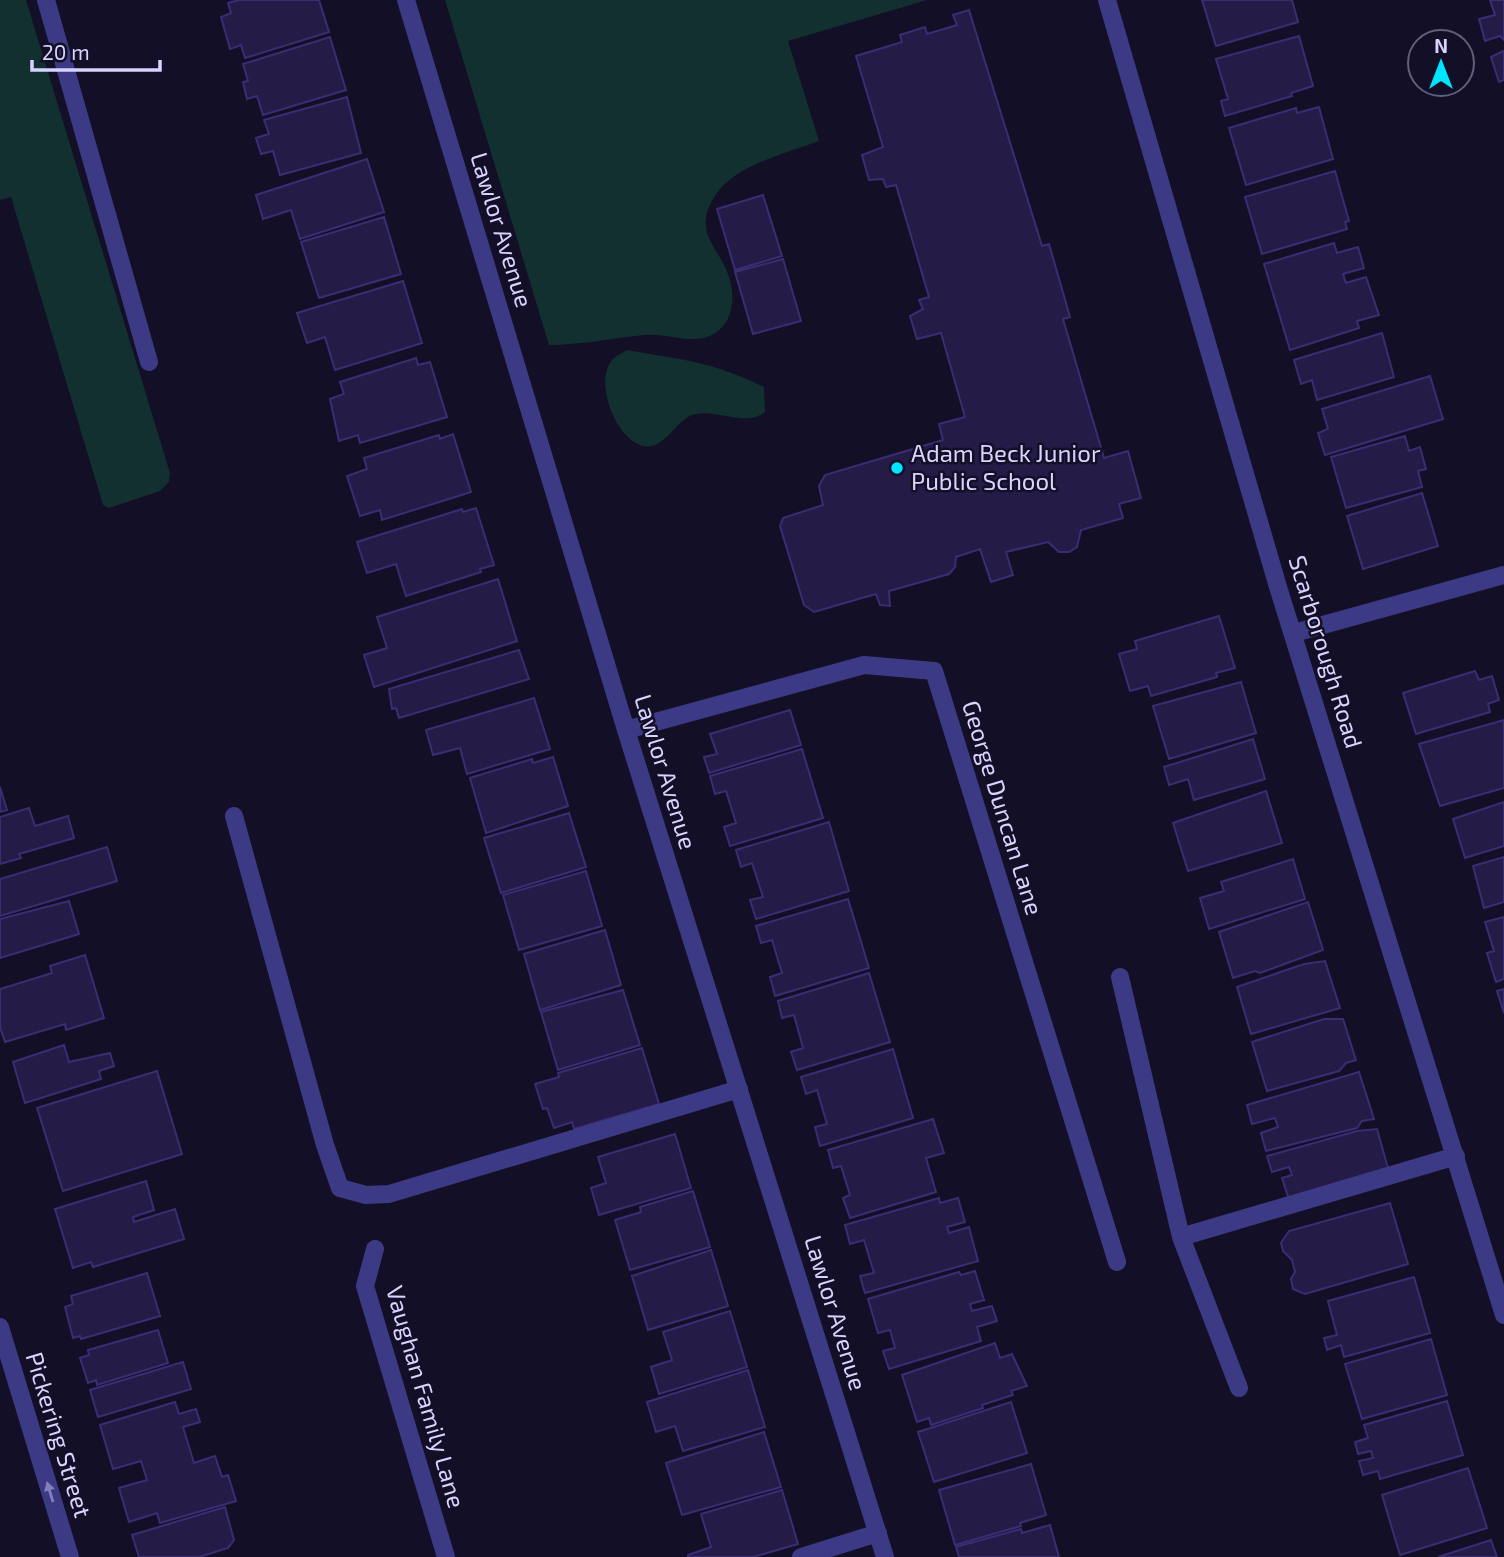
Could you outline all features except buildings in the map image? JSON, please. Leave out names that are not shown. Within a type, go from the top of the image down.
[{"type":"street","points":[[46,0],[149,362]]},
{"type":"street","name":"Lawlor Avenue","points":[[406,0],[626,730],[885,1557]]},
{"type":"street","name":"Scarborough Road","points":[[1107,0],[1294,634],[1504,1315]]},
{"type":"street","points":[[1294,634],[1504,575]]},
{"type":"street","name":"George Duncan Lane","points":[[626,730],[864,665],[934,671],[1117,1262]]},
{"type":"street","points":[[234,816],[325,1145],[340,1188],[366,1195],[389,1194],[739,1089]]},
{"type":"street","points":[[1120,977],[1181,1237],[1238,1388]]},
{"type":"street","points":[[1181,1237],[1456,1156]]},
{"type":"street","name":"Vaughan Family Lane","points":[[375,1250],[365,1286],[446,1557]]},
{"type":"street","name":"Pickering Street","points":[[0,1326],[70,1557]]},
{"type":"street","points":[[801,1557],[878,1533]]},
{"type":"green space","points":[[0,0],[26,0],[170,473],[169,482],[160,491],[109,508],[103,505],[11,197],[0,200]]},
{"type":"green space","points":[[445,0],[927,0],[788,41],[819,141],[746,169],[722,187],[713,199],[708,211],[707,231],[725,266],[732,295],[730,314],[721,329],[697,339],[645,335],[549,345]]},
{"type":"green space","points":[[627,350],[697,362],[745,378],[764,387],[765,412],[750,418],[696,414],[689,416],[658,444],[643,446],[633,441],[616,421],[606,394],[607,368],[613,359]]},
{"type":"place","name":"Adam Beck Junior Public School","points":[[897,468]]}]
